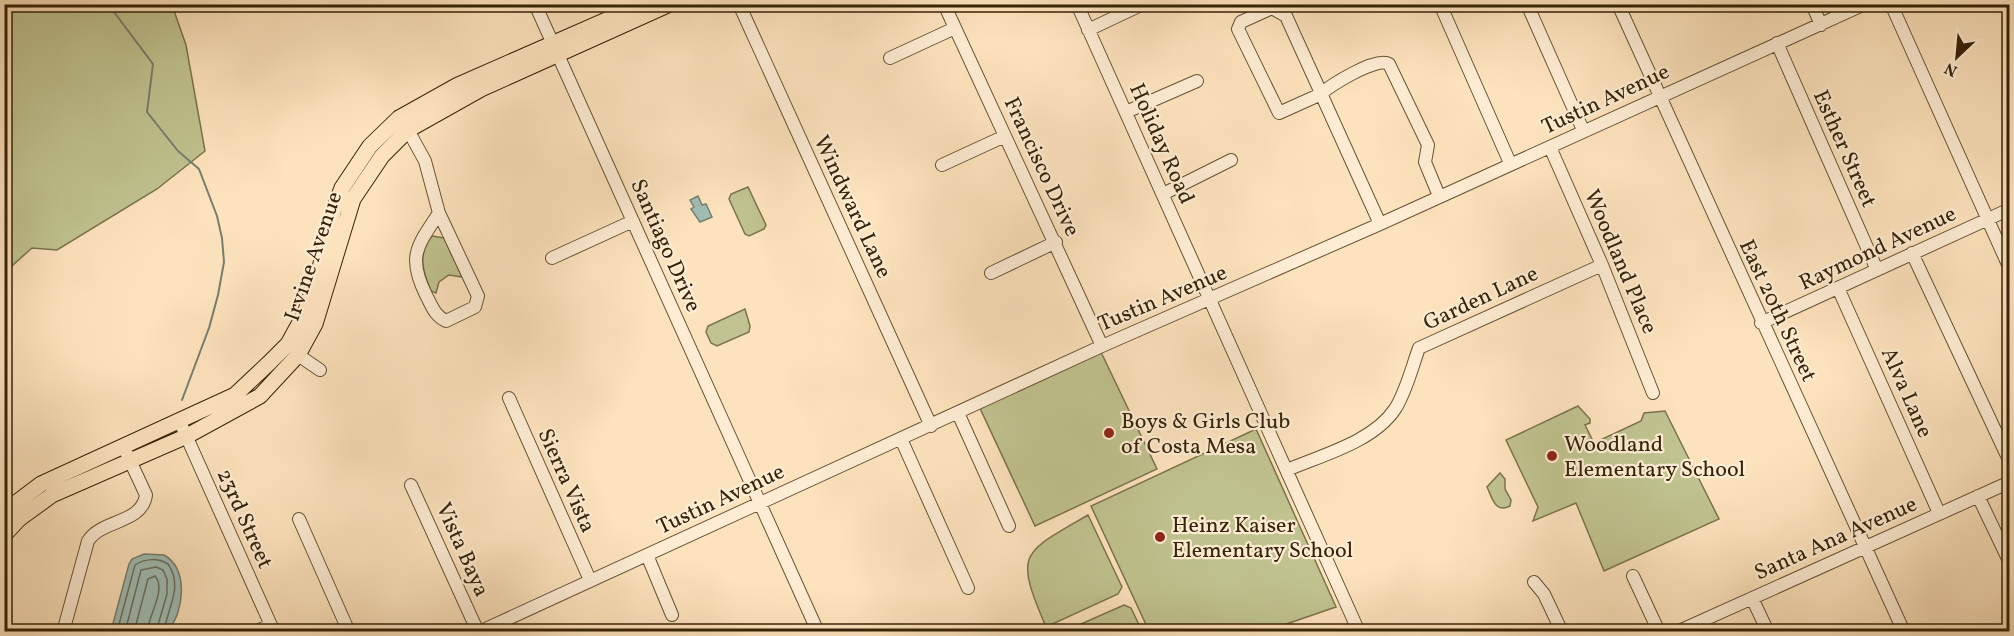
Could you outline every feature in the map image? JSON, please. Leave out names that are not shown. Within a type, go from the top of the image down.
[{"type":"main road","name":"Irvine Avenue","points":[[4,512],[41,484],[127,453],[260,396],[298,356],[324,303],[344,223],[353,199],[382,156],[408,130],[643,4]]},
{"type":"main road","name":"Irvine Avenue","points":[[183,429],[235,395],[288,344],[313,292],[333,212],[342,188],[381,134],[399,118],[458,86],[670,4]]},
{"type":"main road","points":[[408,130],[411,119],[415,115],[448,97],[458,86]]},
{"type":"main road","name":"Irvine Avenue","points":[[4,535],[19,519],[52,495],[127,453]]},
{"type":"street","name":"Santiago Drive","points":[[535,4],[819,632]]},
{"type":"street","name":"Windward Lane","points":[[739,4],[931,426]]},
{"type":"street","name":"Francisco Drive","points":[[944,4],[1056,242],[1102,346]]},
{"type":"street","name":"Holiday Road","points":[[1077,4],[1359,632]]},
{"type":"street","points":[[1088,30],[1143,4]]},
{"type":"street","points":[[1440,4],[1510,163]]},
{"type":"street","points":[[1527,4],[1583,130]]},
{"type":"street","name":"East 20th Street","points":[[1618,4],[1761,323],[1904,632]]},
{"type":"street","points":[[1812,4],[1821,25]]},
{"type":"street","name":"Tustin Avenue","points":[[478,632],[1102,346],[1380,224],[1439,195],[1864,4]]},
{"type":"street","points":[[1891,4],[2010,269]]},
{"type":"street","points":[[1380,224],[1322,96],[1286,16],[1280,10],[1272,8],[1241,22],[1238,29],[1276,111],[1281,112],[1322,96],[1331,85],[1380,62],[1389,64],[1428,145],[1425,162],[1439,195]]},
{"type":"street","points":[[890,58],[955,28]]},
{"type":"street","name":"Esther Street","points":[[1777,43],[1877,270]]},
{"type":"street","points":[[1126,112],[1197,81]]},
{"type":"street","points":[[408,130],[425,161],[439,213],[478,296],[475,307],[446,321],[437,316],[416,276],[414,262],[416,249],[439,213]]},
{"type":"street","points":[[942,165],[1005,136]]},
{"type":"street","name":"Woodland Place","points":[[1550,147],[1602,265],[1653,393]]},
{"type":"street","points":[[1163,194],[1232,160]]},
{"type":"street","name":"Raymond Avenue","points":[[1761,323],[2010,209]]},
{"type":"street","points":[[552,258],[633,221]]},
{"type":"street","points":[[991,273],[1056,242]]},
{"type":"street","points":[[1912,254],[2010,462]]},
{"type":"street","name":"Garden Lane","points":[[1287,470],[1356,440],[1380,426],[1396,408],[1419,348],[1602,265]]},
{"type":"street","name":"Alva Lane","points":[[1838,288],[1939,513]]},
{"type":"street","points":[[298,356],[320,370]]},
{"type":"street","name":"Sierra Vista","points":[[509,398],[590,580]]},
{"type":"street","points":[[958,413],[1008,526]]},
{"type":"street","name":"23rd Street","points":[[183,429],[272,628]]},
{"type":"street","points":[[901,439],[968,588]]},
{"type":"street","points":[[63,632],[88,541],[96,531],[139,511],[145,502],[146,495],[127,453]]},
{"type":"street","name":"Santa Ana Avenue","points":[[1678,631],[2010,482]]},
{"type":"street","name":"Vista Baya","points":[[411,485],[478,632]]},
{"type":"street","points":[[1978,496],[2010,563]]},
{"type":"street","points":[[299,519],[349,632]]},
{"type":"street","points":[[647,555],[672,615]]},
{"type":"street","points":[[1633,576],[1659,632]]},
{"type":"street","points":[[1534,582],[1544,594],[1562,632]]},
{"type":"street","points":[[1752,598],[1768,632]]},
{"type":"street","points":[[254,632],[272,628]]},
{"type":"green space","points":[[5,4],[172,5],[186,45],[205,151],[157,189],[57,250],[32,248],[5,272]]},
{"type":"green space","points":[[748,187],[766,225],[764,229],[749,236],[745,234],[729,199],[731,194]]},
{"type":"green space","points":[[432,236],[444,238],[462,277],[449,275],[439,282],[436,293],[431,291],[423,263],[424,250]]},
{"type":"green space","points":[[745,309],[750,326],[749,332],[717,346],[711,343],[706,332],[708,326]]},
{"type":"green space","points":[[1099,348],[1157,469],[1035,526],[978,404]]},
{"type":"green space","points":[[1578,406],[1590,419],[1590,423],[1585,425],[1594,443],[1641,421],[1644,413],[1665,411],[1719,519],[1604,571],[1576,503],[1533,521],[1538,507],[1506,440]]},
{"type":"green space","name":"Heinz Kaiser Elementary School","points":[[1256,429],[1336,607],[1266,631],[1149,631],[1091,506]]},
{"type":"green space","points":[[1500,473],[1505,479],[1505,489],[1511,500],[1510,506],[1505,508],[1497,506],[1487,487]]},
{"type":"green space","points":[[1088,515],[1122,587],[1118,594],[1046,627],[1030,583],[1028,569],[1030,558],[1037,548],[1049,538]]},
{"type":"green space","points":[[1124,605],[1131,608],[1142,631],[1065,631]]},
{"type":"water","points":[[698,196],[702,205],[706,204],[712,217],[700,222],[691,209],[694,207],[690,200]]},
{"type":"water","points":[[144,554],[164,555],[177,570],[181,591],[178,613],[168,631],[111,631],[129,564],[132,559]]},
{"type":"waterway","points":[[108,4],[153,64],[147,112],[178,151],[199,169],[217,216],[222,238],[224,262],[218,295],[209,328],[182,400]]},
{"type":"place","name":"Boys & Girls Club of Costa Mesa","points":[[1109,433]]},
{"type":"place","name":"Woodland Elementary School","points":[[1552,456]]},
{"type":"place","name":"Heinz Kaiser Elementary School","points":[[1160,537]]}]
